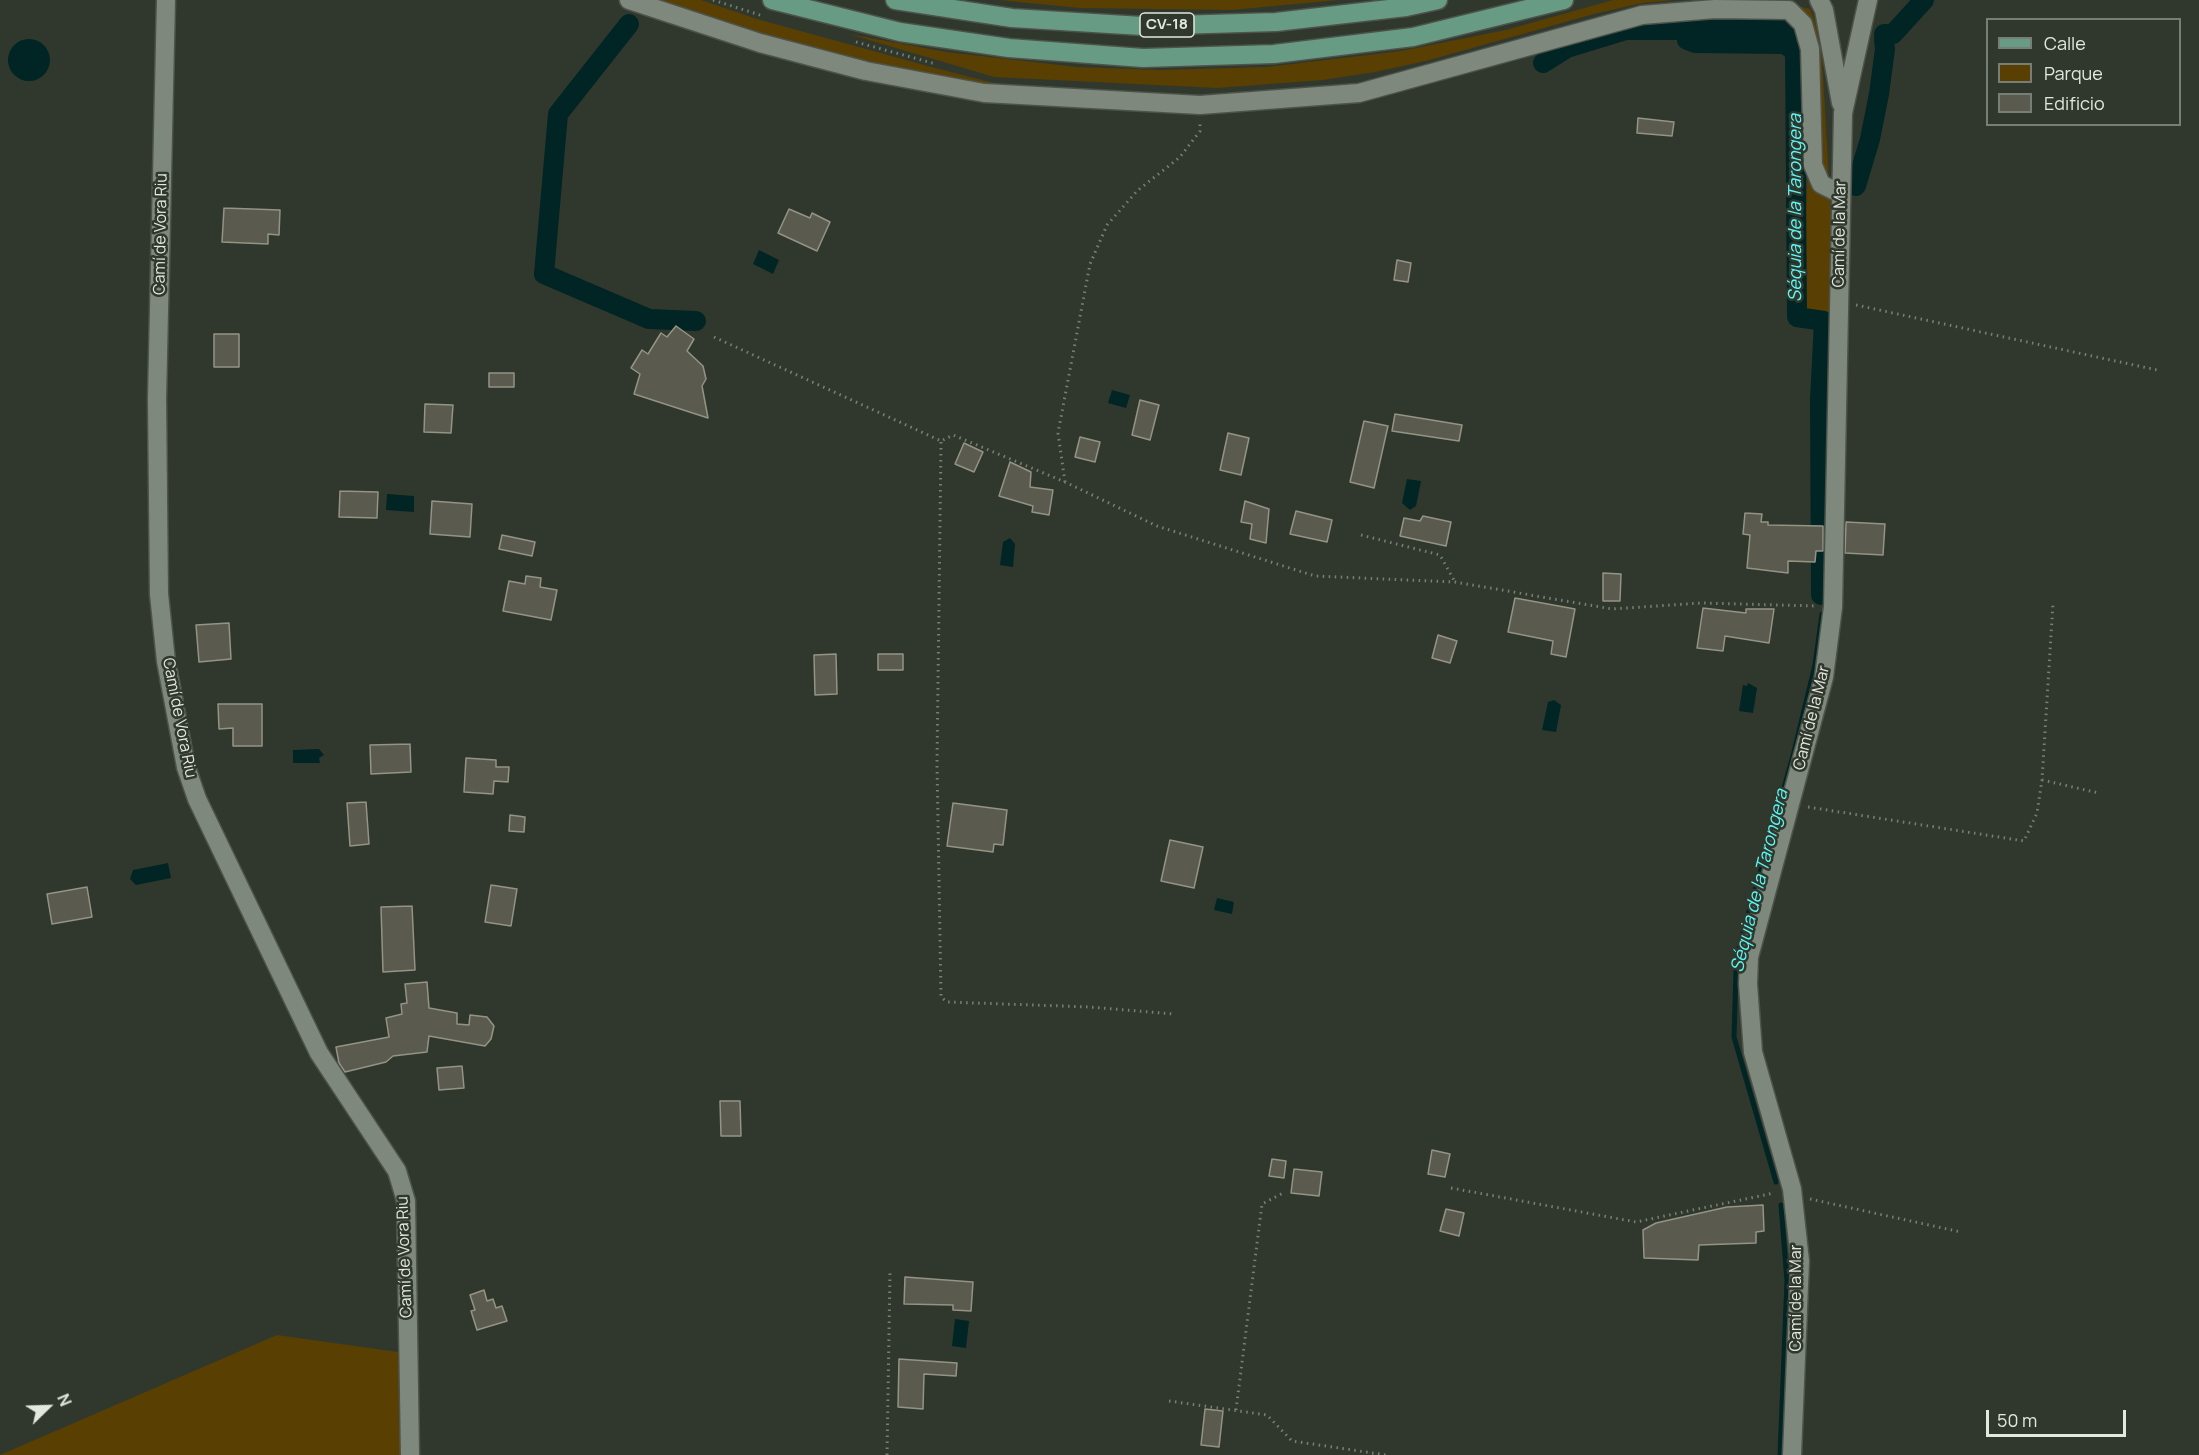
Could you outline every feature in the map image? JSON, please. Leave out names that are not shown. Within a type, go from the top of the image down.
[{"type":"main road","name":"CV-18","points":[[772,0],[900,32],[1009,48],[1143,58],[1274,54],[1413,37],[1564,0]]},
{"type":"main road","name":"CV-18","points":[[895,0],[1012,18],[1142,26],[1276,22],[1406,7],[1438,0]]},
{"type":"street","name":"Camí de Vora Riu","points":[[166,0],[157,399],[157,542],[159,594],[170,681],[186,767],[197,799],[319,1053],[397,1171],[406,1201],[410,1455]]},
{"type":"street","points":[[629,0],[760,43],[866,71],[963,89],[994,94],[1200,105],[1359,93],[1642,15],[1714,9],[1789,10],[1803,24],[1810,49],[1813,165],[1821,184],[1841,194]]},
{"type":"street","name":"Camí de la Mar","points":[[1818,0],[1824,10],[1843,113]]},
{"type":"street","name":"Camí de la Mar","points":[[1792,1455],[1800,1261],[1792,1189],[1753,1052],[1748,1004],[1749,957],[1824,677],[1833,607],[1843,113],[1868,0]]},
{"type":"path","points":[[1065,482],[1058,433],[1090,264],[1107,225],[1137,191],[1180,158],[1200,131],[1200,105]]},
{"type":"path","points":[[1839,301],[2157,370]]},
{"type":"path","points":[[714,337],[941,441]]},
{"type":"path","points":[[941,441],[953,435],[1065,482],[1157,526],[1315,576],[1455,582],[1612,609],[1701,603],[1833,607]]},
{"type":"path","points":[[941,441],[937,763],[941,996],[947,1002],[1090,1007],[1173,1014]]},
{"type":"path","points":[[1361,535],[1440,555],[1455,582]]},
{"type":"path","points":[[1790,805],[2024,841],[2037,813],[2042,780],[2053,603]]},
{"type":"path","points":[[2042,780],[2099,793]]},
{"type":"path","points":[[1451,1188],[1636,1222],[1792,1189],[1809,1199],[1961,1232]]},
{"type":"path","points":[[1236,1410],[1262,1204],[1285,1192]]},
{"type":"path","points":[[887,1455],[890,1272]]},
{"type":"path","points":[[1169,1401],[1267,1415],[1292,1441],[1386,1455]]},
{"type":"green space","points":[[652,0],[701,0],[757,19],[935,68],[1018,87],[957,84],[792,45]]},
{"type":"green space","points":[[998,0],[1339,0],[1231,10],[1080,8]]},
{"type":"green space","points":[[1613,0],[1675,0],[1642,3],[1594,14],[1426,61],[1375,72],[1323,80],[1217,88],[994,77],[849,34],[946,52],[1077,67],[1160,70],[1267,67],[1401,51],[1506,30]]},
{"type":"green space","points":[[1793,5],[1810,9],[1816,24],[1822,58],[1829,181],[1823,173],[1817,125]]},
{"type":"green space","points":[[1808,168],[1830,196],[1833,317],[1801,313]]},
{"type":"green space","points":[[277,1335],[405,1353],[408,1455],[0,1455]]},
{"type":"water","points":[[29,39],[37,40],[44,45],[49,52],[49,68],[44,75],[37,80],[29,81],[21,80],[14,75],[9,68],[8,60],[9,52],[14,45],[21,40]]},
{"type":"water","points":[[759,250],[779,260],[773,274],[753,264]]},
{"type":"water","points":[[1112,390],[1130,395],[1126,408],[1108,403]]},
{"type":"water","points":[[1407,479],[1421,481],[1416,506],[1410,510],[1402,503]]},
{"type":"water","points":[[387,494],[414,496],[414,512],[386,510]]},
{"type":"water","points":[[1010,538],[1015,544],[1013,567],[1000,565],[1003,542]]},
{"type":"water","points":[[1748,683],[1757,688],[1753,713],[1739,711],[1743,685],[1747,686]]},
{"type":"water","points":[[1554,700],[1561,705],[1556,732],[1542,730],[1548,702]]},
{"type":"water","points":[[319,749],[324,755],[319,758],[320,763],[293,763],[293,750]]},
{"type":"water","points":[[168,863],[171,878],[136,885],[130,879],[133,870]]},
{"type":"water","points":[[1217,898],[1234,902],[1232,914],[1214,910]]},
{"type":"water","points":[[955,1319],[969,1321],[966,1348],[952,1346]]},
{"type":"building","points":[[1638,118],[1674,122],[1672,136],[1637,133]]},
{"type":"building","points":[[224,208],[280,210],[279,235],[268,234],[268,244],[222,242]]},
{"type":"building","points":[[789,209],[810,218],[812,213],[830,222],[817,251],[778,233]]},
{"type":"building","points":[[1397,260],[1411,263],[1408,282],[1394,280]]},
{"type":"building","points":[[676,326],[694,339],[687,351],[703,366],[706,379],[702,386],[708,418],[634,394],[640,374],[631,368],[642,350],[648,354],[661,333],[667,337]]},
{"type":"building","points":[[214,334],[239,334],[239,367],[214,367]]},
{"type":"building","points":[[489,373],[514,373],[514,387],[489,387]]},
{"type":"building","points":[[1140,400],[1159,405],[1150,440],[1132,435]]},
{"type":"building","points":[[425,404],[453,405],[451,433],[424,432]]},
{"type":"building","points":[[1395,414],[1462,425],[1459,441],[1392,431]]},
{"type":"building","points":[[1364,421],[1388,426],[1374,488],[1350,482]]},
{"type":"building","points":[[1228,433],[1249,438],[1241,475],[1220,470]]},
{"type":"building","points":[[1080,437],[1100,442],[1095,462],[1075,457]]},
{"type":"building","points":[[964,443],[983,452],[974,472],[955,464]]},
{"type":"building","points":[[1010,462],[1031,472],[1030,487],[1053,490],[1049,515],[1032,512],[1033,506],[999,496]]},
{"type":"building","points":[[340,491],[378,492],[377,518],[339,517]]},
{"type":"building","points":[[432,501],[472,504],[470,537],[430,534]]},
{"type":"building","points":[[1245,501],[1269,509],[1266,543],[1250,539],[1252,524],[1241,522]]},
{"type":"building","points":[[1296,511],[1332,520],[1327,542],[1290,534]]},
{"type":"building","points":[[1745,513],[1762,514],[1761,522],[1768,522],[1768,525],[1823,526],[1823,551],[1816,551],[1815,562],[1788,561],[1788,573],[1747,568],[1750,535],[1743,534]]},
{"type":"building","points":[[1423,516],[1451,522],[1446,546],[1400,536],[1404,518],[1420,521]]},
{"type":"building","points":[[1846,522],[1885,524],[1883,555],[1845,553]]},
{"type":"building","points":[[502,535],[535,542],[532,556],[499,549]]},
{"type":"building","points":[[1603,573],[1621,574],[1620,601],[1603,601]]},
{"type":"building","points":[[526,576],[541,578],[540,587],[557,590],[551,620],[503,611],[509,581],[525,584]]},
{"type":"building","points":[[1515,598],[1575,609],[1566,657],[1551,654],[1553,641],[1508,632]]},
{"type":"building","points":[[1703,608],[1746,613],[1746,609],[1774,609],[1769,643],[1725,636],[1723,651],[1697,648]]},
{"type":"building","points":[[229,623],[231,659],[199,662],[196,625]]},
{"type":"building","points":[[1438,635],[1457,641],[1450,663],[1432,658]]},
{"type":"building","points":[[836,654],[837,694],[815,695],[814,655]]},
{"type":"building","points":[[878,654],[903,654],[903,670],[878,670]]},
{"type":"building","points":[[218,704],[262,704],[262,746],[233,746],[233,728],[219,729]]},
{"type":"building","points":[[410,744],[411,772],[371,774],[370,745]]},
{"type":"building","points":[[466,758],[496,760],[496,767],[509,767],[508,782],[494,781],[493,794],[464,792]]},
{"type":"building","points":[[366,802],[369,844],[350,846],[347,803]]},
{"type":"building","points":[[953,803],[1007,810],[1003,845],[994,844],[993,852],[947,846]]},
{"type":"building","points":[[510,815],[525,817],[524,832],[509,831]]},
{"type":"building","points":[[1170,840],[1203,847],[1194,888],[1161,881]]},
{"type":"building","points":[[491,885],[517,889],[511,926],[485,922]]},
{"type":"building","points":[[87,887],[92,917],[52,924],[47,894]]},
{"type":"building","points":[[412,906],[415,970],[383,972],[381,907]]},
{"type":"building","points":[[427,982],[429,1008],[457,1013],[457,1024],[469,1025],[470,1015],[487,1017],[494,1026],[491,1039],[485,1046],[429,1036],[427,1052],[393,1056],[386,1062],[345,1072],[339,1063],[336,1047],[389,1037],[386,1018],[402,1014],[401,1004],[407,1003],[405,984]]},
{"type":"building","points":[[462,1066],[464,1088],[439,1090],[437,1068]]},
{"type":"building","points":[[720,1101],[740,1101],[741,1136],[721,1136]]},
{"type":"building","points":[[1432,1150],[1450,1154],[1445,1177],[1428,1174]]},
{"type":"building","points":[[1272,1159],[1286,1161],[1284,1178],[1269,1176]]},
{"type":"building","points":[[1294,1169],[1322,1172],[1319,1196],[1291,1193]]},
{"type":"building","points":[[1763,1205],[1764,1231],[1756,1232],[1756,1243],[1699,1245],[1698,1260],[1644,1258],[1643,1230],[1656,1223],[1727,1207]]},
{"type":"building","points":[[1446,1209],[1464,1213],[1459,1236],[1440,1231]]},
{"type":"building","points":[[905,1277],[973,1282],[971,1311],[953,1310],[953,1305],[904,1304]]},
{"type":"building","points":[[484,1290],[487,1301],[493,1299],[496,1308],[502,1306],[507,1321],[477,1330],[471,1311],[475,1310],[470,1295]]},
{"type":"building","points":[[899,1359],[957,1363],[956,1376],[924,1374],[923,1409],[898,1407]]},
{"type":"building","points":[[1205,1409],[1223,1411],[1219,1447],[1201,1445]]},
{"type":"waterway","points":[[1884,34],[1893,34],[1924,0]]},
{"type":"waterway","points":[[629,24],[558,114],[544,274],[649,319],[696,321]]},
{"type":"waterway","points":[[1543,63],[1567,48],[1626,30],[1798,30]]},
{"type":"waterway","points":[[1856,186],[1870,139],[1879,94],[1885,49],[1884,39]]},
{"type":"waterway","name":"Séquia de la Tarongera","points":[[1687,40],[1695,43],[1785,44],[1795,52],[1797,317],[1824,321],[1820,400],[1821,595]]},
{"type":"waterway","name":"Séquia de la Tarongera","points":[[1776,1182],[1734,1037],[1736,970],[1740,943],[1793,756],[1815,665],[1822,614]]},
{"type":"waterway","name":"Séquia de la Tarongera","points":[[1780,1455],[1787,1281],[1781,1205]]}]
